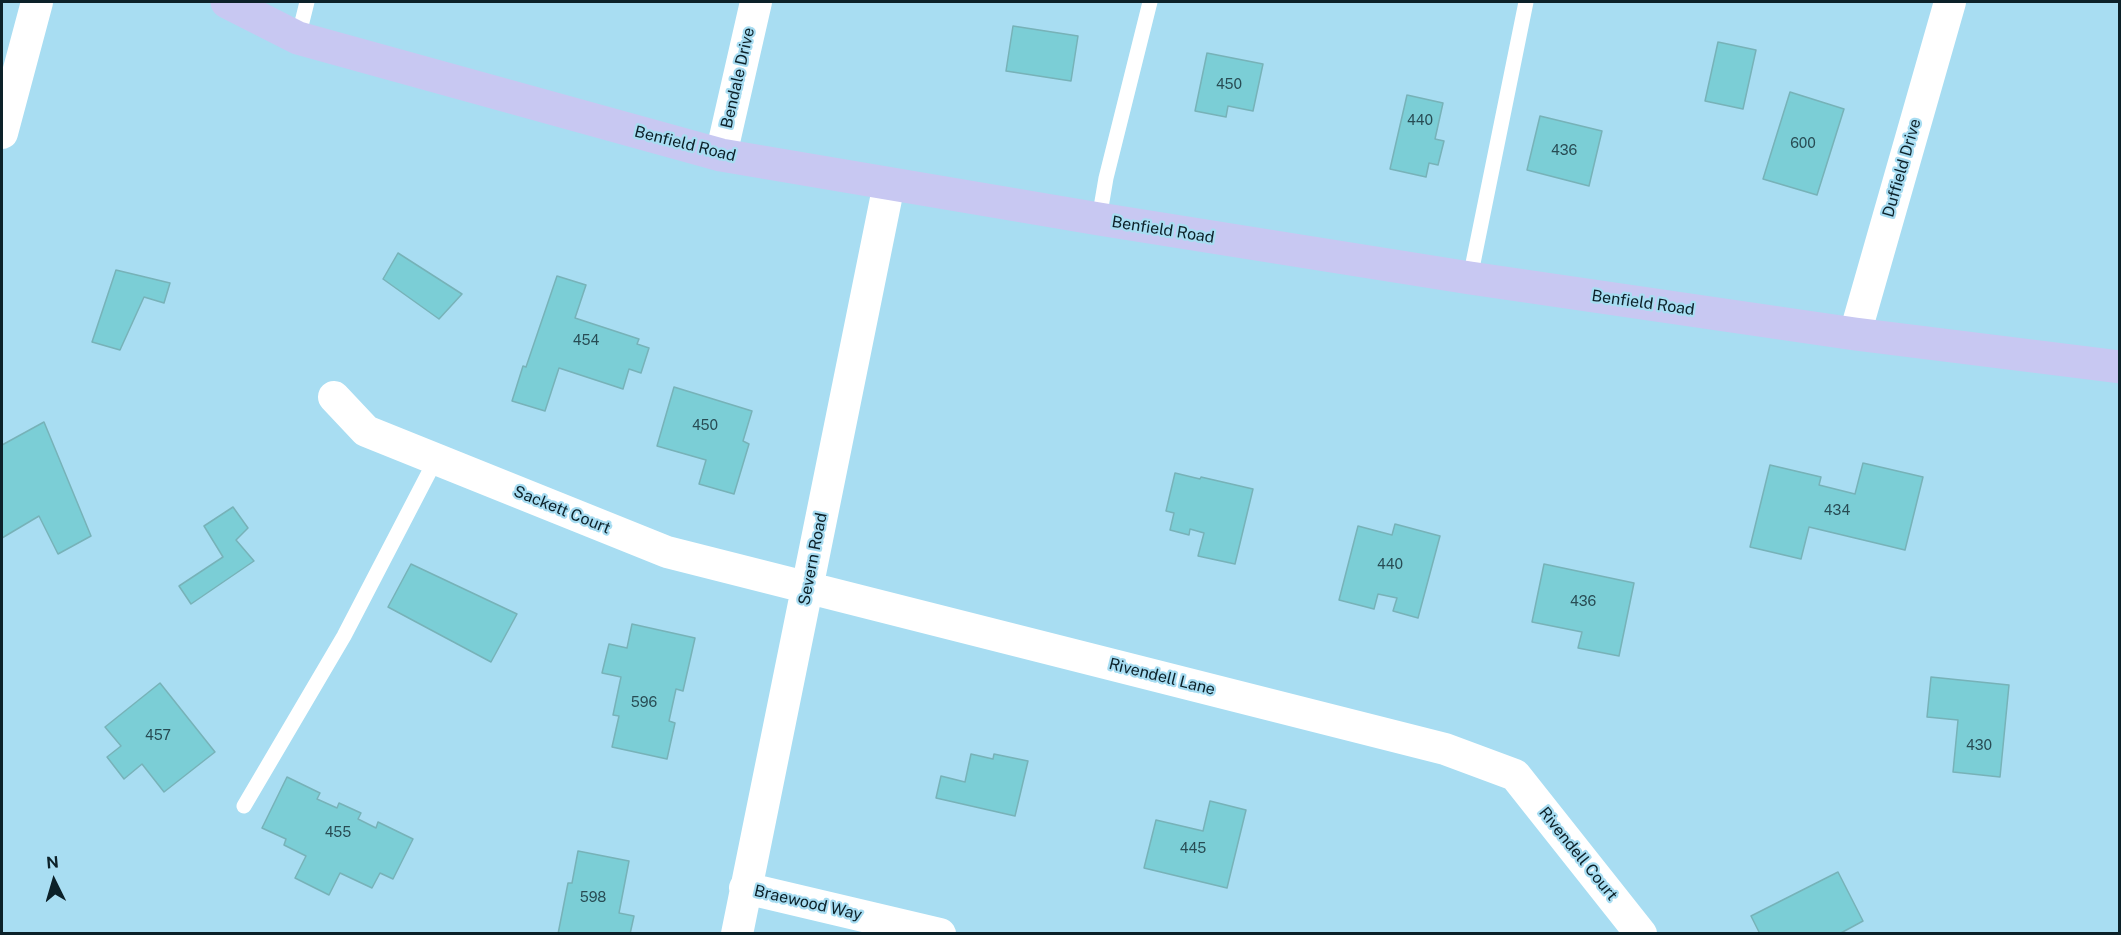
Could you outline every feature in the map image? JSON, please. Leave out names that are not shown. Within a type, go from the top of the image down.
[{"type":"main road","name":"Benfield Road","points":[[227,2],[298,38],[721,155],[1099,219],[1470,278],[1855,334],[2120,367]]},
{"type":"street","points":[[2,133],[37,2]]},
{"type":"street","name":"Bendale Drive","points":[[721,155],[756,2]]},
{"type":"street","name":"Duffield Drive","points":[[1855,334],[1950,2]]},
{"type":"street","name":"Severn Road","points":[[737,933],[889,184]]},
{"type":"street","name":"Sackett Court","points":[[334,397],[366,431],[667,552],[807,587]]},
{"type":"street","name":"Rivendell Lane","points":[[807,587],[1444,749],[1515,775]]},
{"type":"street","name":"Rivendell Court","points":[[1515,775],[1641,933]]},
{"type":"street","name":"Braewood Way","points":[[745,888],[940,933]]},
{"type":"lane","points":[[298,38],[307,2]]},
{"type":"lane","points":[[1099,219],[1106,178],[1150,2]]},
{"type":"lane","points":[[1470,278],[1526,2]]},
{"type":"lane","points":[[244,806],[344,636],[436,459]]},
{"type":"building","points":[[1013,26],[1078,36],[1071,81],[1006,71]]},
{"type":"building","points":[[1718,42],[1756,50],[1743,109],[1705,101]]},
{"type":"building","points":[[1207,53],[1263,64],[1253,111],[1228,106],[1226,117],[1195,111]]},
{"type":"building","points":[[1790,92],[1844,109],[1817,195],[1763,179]]},
{"type":"building","points":[[1407,95],[1443,103],[1435,139],[1444,141],[1438,165],[1429,163],[1426,177],[1390,169]]},
{"type":"building","points":[[1540,116],[1602,131],[1589,186],[1527,170]]},
{"type":"building","points":[[398,253],[462,294],[439,319],[383,279]]},
{"type":"building","points":[[116,270],[170,283],[164,303],[144,297],[120,350],[92,342]]},
{"type":"building","points":[[557,276],[586,285],[575,318],[639,339],[637,344],[649,348],[641,373],[629,369],[623,389],[559,368],[545,411],[512,401]]},
{"type":"building","points":[[674,387],[752,411],[743,441],[749,444],[734,494],[699,484],[706,460],[657,446]]},
{"type":"building","points":[[44,422],[91,536],[58,554],[39,516],[2,538],[2,445]]},
{"type":"building","points":[[1863,463],[1923,477],[1905,550],[1809,527],[1801,559],[1750,547],[1770,465],[1821,477],[1819,485],[1855,494]]},
{"type":"building","points":[[1175,473],[1253,489],[1235,564],[1198,556],[1204,533],[1190,529],[1189,535],[1170,530],[1174,513],[1166,511]]},
{"type":"building","points":[[233,507],[248,528],[236,540],[254,561],[191,604],[179,586],[223,557],[204,526]]},
{"type":"building","points":[[1395,524],[1440,536],[1418,618],[1393,611],[1397,598],[1378,594],[1374,609],[1339,600],[1358,526],[1392,535]]},
{"type":"building","points":[[411,564],[517,614],[491,662],[388,607]]},
{"type":"building","points":[[1544,564],[1634,583],[1619,656],[1578,648],[1582,632],[1532,622]]},
{"type":"building","points":[[632,624],[695,638],[683,691],[676,689],[669,721],[675,723],[667,759],[612,747],[619,716],[613,715],[621,677],[602,673],[609,644],[627,648]]},
{"type":"building","points":[[1931,677],[2009,685],[2000,777],[1953,772],[1958,720],[1927,717]]},
{"type":"building","points":[[160,683],[215,752],[164,792],[142,764],[124,779],[107,757],[121,746],[105,727]]},
{"type":"building","points":[[971,754],[993,759],[994,754],[1028,761],[1015,816],[936,798],[941,776],[965,782]]},
{"type":"building","points":[[287,777],[320,793],[317,799],[337,808],[339,803],[361,813],[358,819],[376,828],[378,822],[413,839],[393,879],[380,873],[372,888],[340,873],[329,895],[295,878],[306,856],[284,845],[286,839],[262,828]]},
{"type":"building","points":[[1210,801],[1246,810],[1227,888],[1144,868],[1156,820],[1203,831]]},
{"type":"building","points":[[578,851],[629,861],[619,913],[634,916],[630,934],[558,934],[568,883],[572,883]]},
{"type":"building","points":[[1838,872],[1863,921],[1839,934],[1760,934],[1751,916]]}]
